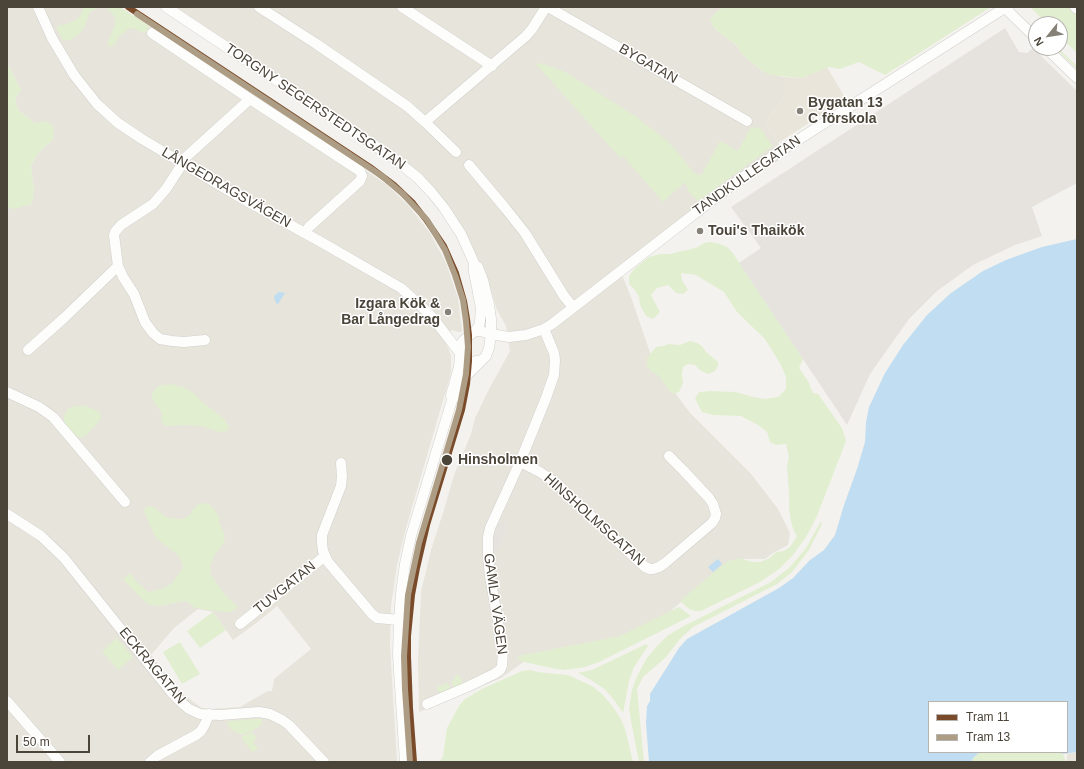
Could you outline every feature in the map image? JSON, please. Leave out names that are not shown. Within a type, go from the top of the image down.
[{"type":"street","name":"LÅNGEDRAGSVÄGEN","points":[[38,7],[52,38],[74,75],[97,104],[118,123],[132,133],[236,195],[401,288],[422,306],[447,335],[460,354]]},
{"type":"street","name":"TORGNY SEGERSTEDTSGATAN","points":[[166,7],[392,157],[432,193],[444,208],[460,234],[474,263],[478,267],[483,280],[489,305],[491,334],[489,348],[486,356],[482,360]]},
{"type":"street","points":[[259,7],[315,43],[407,106],[456,152]]},
{"type":"street","points":[[402,7],[492,66]]},
{"type":"street","points":[[425,122],[526,36],[547,7]]},
{"type":"street","name":"BYGATAN","points":[[547,7],[747,121]]},
{"type":"street","points":[[1006,7],[1010,13],[1028,30]]},
{"type":"street","name":"TANDKULLEGATAN","points":[[491,334],[517,337],[544,329],[552,324],[750,172],[1006,7]]},
{"type":"street","points":[[152,33],[360,171],[362,179],[360,182],[309,227],[305,233]]},
{"type":"street","points":[[1054,56],[1077,78]]},
{"type":"street","points":[[205,340],[184,342],[160,339],[156,336],[145,322],[134,294],[118,266],[114,239],[116,232],[122,225],[153,204],[166,189],[186,157],[250,99]]},
{"type":"street","points":[[469,165],[525,233],[564,296],[573,307]]},
{"type":"street","name":"TORGNY SEGERSTEDTSGATAN","points":[[452,400],[451,395],[459,367],[461,344],[479,326],[480,321],[481,308],[474,272],[474,263]]},
{"type":"street","points":[[28,350],[118,266]]},
{"type":"street","name":"GAMLA VÄGEN","points":[[427,704],[494,674],[500,670],[502,666],[503,651],[489,569],[488,537],[496,513],[520,462],[554,375],[554,353],[544,329]]},
{"type":"street","points":[[447,335],[471,334],[480,331],[491,334]]},
{"type":"street","points":[[460,354],[472,362],[482,360]]},
{"type":"street","points":[[405,762],[398,655],[401,593],[411,536],[452,400],[456,396],[468,374],[482,360]]},
{"type":"street","points":[[7,392],[40,407],[53,417],[124,502]]},
{"type":"street","name":"HINSHOLMSGATAN","points":[[520,462],[540,472],[558,484],[645,567],[653,569],[665,563],[712,523],[716,514],[713,504],[709,498],[684,470],[669,456]]},
{"type":"street","points":[[325,556],[322,535],[341,486],[342,463]]},
{"type":"street","name":"ECKRAGATAN","points":[[7,514],[41,536],[64,558],[176,698],[183,704],[200,714],[220,715],[259,712],[270,714],[288,725],[324,762]]},
{"type":"street","name":"TUVGATAN","points":[[240,624],[325,556],[328,562],[372,614],[377,618],[399,620]]},
{"type":"street","points":[[7,700],[60,762]]},
{"type":"street","points":[[150,762],[201,731],[209,714]]},
{"type":"shaded area","points":[[7,7],[120,7],[386,184],[409,206],[430,233],[446,263],[458,298],[462,332],[451,330],[446,342],[451,356],[451,373],[406,528],[397,565],[391,606],[390,646],[397,762],[7,762],[7,207],[10,207],[34,192],[31,165],[44,147],[53,140],[18,110],[15,99],[21,90],[7,65]],"holes":[[[277,606],[311,649],[274,679],[272,691],[268,691],[240,707],[210,709],[202,708],[172,683],[151,655],[174,628],[198,609],[213,612],[233,640]]]},
{"type":"shaded area","points":[[176,7],[724,7],[715,13],[714,28],[736,45],[743,55],[761,70],[785,77],[787,92],[765,123],[786,155],[737,189],[622,275],[654,364],[690,413],[752,475],[778,509],[790,533],[788,545],[765,559],[744,559],[725,565],[667,614],[627,634],[601,643],[532,656],[501,678],[419,712],[418,660],[421,592],[431,550],[454,475],[471,434],[475,418],[510,351],[506,326],[497,310],[491,290],[466,234],[446,204],[426,179],[378,142]]},
{"type":"shaded area","points":[[1005,28],[1019,52],[1028,52],[1028,56],[1041,56],[1077,91],[1077,183],[1032,207],[1042,236],[1015,245],[973,265],[937,291],[909,319],[870,374],[847,425],[739,263],[761,248],[731,207]]},
{"type":"shaded area","name":"Bygatan 13 C förskola","points":[[827,67],[846,99],[778,143],[765,123],[787,92],[785,77],[802,78]]},
{"type":"shaded area","points":[[497,522],[507,525],[500,548],[496,551],[492,549]]},
{"type":"shaded area","points":[[1077,752],[1077,762],[1067,762],[1067,754]]},
{"type":"green space","points":[[84,7],[101,7],[90,12],[85,26],[80,33],[70,40],[63,40],[57,26],[74,21],[80,16]]},
{"type":"green space","points":[[104,7],[120,7],[149,26],[148,32],[143,33],[133,28],[128,29],[118,38],[114,45],[109,47],[108,41],[113,30],[115,17]]},
{"type":"green space","points":[[724,7],[991,7],[885,75],[859,62],[840,69],[829,67],[802,78],[770,75],[761,70],[743,55],[736,45],[714,28],[710,20],[715,13]]},
{"type":"green space","points":[[1030,7],[1070,7],[1077,14],[1077,53],[1068,45],[1068,16],[1039,16]]},
{"type":"green space","points":[[1063,56],[1066,56],[1077,66],[1077,69]]},
{"type":"green space","points":[[535,63],[547,65],[567,73],[635,116],[665,139],[676,150],[694,173],[699,175],[702,174],[720,141],[738,151],[751,127],[760,128],[773,146],[698,201],[689,192],[685,182],[663,202],[623,156],[620,158]]},
{"type":"green space","points":[[7,65],[21,90],[15,99],[18,110],[35,123],[46,121],[53,126],[54,133],[53,140],[44,147],[31,165],[34,192],[32,204],[14,209],[7,207]]},
{"type":"green space","points":[[711,242],[727,247],[732,252],[803,359],[799,368],[808,381],[813,393],[818,394],[842,428],[846,441],[817,516],[806,537],[792,556],[779,569],[760,582],[701,611],[695,611],[689,609],[680,601],[726,562],[739,558],[753,562],[760,562],[770,558],[776,552],[784,551],[790,547],[797,536],[791,522],[789,508],[787,466],[789,457],[786,444],[776,445],[770,442],[767,432],[758,425],[741,416],[713,415],[702,412],[695,399],[699,392],[711,391],[736,392],[765,399],[778,397],[786,389],[786,377],[781,365],[765,339],[737,312],[724,292],[696,275],[681,273],[682,280],[688,290],[683,294],[676,293],[668,285],[657,288],[651,295],[660,312],[653,319],[646,316],[640,305],[639,297],[629,284],[629,276],[635,268],[649,257],[687,250],[698,247],[704,243]]},
{"type":"green space","points":[[690,341],[702,346],[706,352],[718,362],[718,366],[715,371],[709,374],[701,371],[695,365],[688,364],[683,367],[683,383],[679,392],[673,394],[659,376],[651,371],[647,366],[647,358],[656,347],[669,344],[680,345]]},
{"type":"green space","points":[[170,384],[184,387],[195,394],[201,401],[223,418],[229,426],[227,431],[219,432],[201,426],[189,425],[166,426],[161,421],[162,413],[154,402],[151,394],[158,386]]},
{"type":"green space","points":[[83,405],[98,411],[101,416],[99,421],[88,434],[84,437],[79,437],[74,435],[66,426],[64,416],[69,408]]},
{"type":"green space","points":[[207,503],[213,507],[220,519],[219,522],[225,535],[224,542],[214,556],[210,567],[211,575],[226,596],[238,607],[231,612],[224,612],[193,607],[185,601],[159,606],[148,604],[123,579],[130,573],[148,592],[164,588],[171,584],[183,568],[182,562],[178,555],[157,539],[144,511],[146,507],[152,506],[168,518],[183,519],[190,515],[192,510],[199,504]]},
{"type":"green space","points":[[821,521],[822,524],[809,550],[792,572],[777,584],[693,627],[680,639],[666,657],[643,677],[637,689],[644,762],[639,762],[629,709],[632,690],[637,676],[647,658],[667,636],[771,582],[790,567],[806,548]]},
{"type":"green space","points":[[679,607],[691,616],[599,662],[585,667],[564,670],[551,668],[520,661],[518,656],[620,636]]},
{"type":"green space","points":[[213,612],[226,630],[200,648],[187,631]]},
{"type":"green space","points":[[117,638],[133,657],[118,670],[102,651]]},
{"type":"green space","points":[[180,642],[200,674],[182,684],[163,652]]},
{"type":"green space","points":[[647,644],[648,646],[634,667],[629,681],[623,713],[611,696],[603,688],[578,673],[592,670]]},
{"type":"green space","points":[[530,670],[568,675],[592,686],[603,695],[621,719],[633,762],[439,762],[443,757],[447,728],[459,706],[465,699],[482,689],[522,671]]},
{"type":"green space","points":[[459,674],[463,684],[454,688],[451,682],[455,679],[455,676]]},
{"type":"green space","points":[[447,683],[451,689],[440,694],[437,689],[438,686]]},
{"type":"green space","points":[[262,719],[261,725],[251,732],[244,734],[232,731],[227,723],[230,721]]},
{"type":"green space","points":[[251,733],[257,738],[253,741],[258,749],[252,752],[242,739],[242,736]]},
{"type":"green space","points":[[979,753],[1061,753],[1063,754],[1066,762],[971,762]]},
{"type":"water","points":[[1077,239],[1077,752],[1063,754],[1061,753],[1068,753],[1068,701],[928,701],[928,753],[979,753],[971,762],[649,762],[646,723],[647,706],[650,701],[650,694],[679,648],[687,639],[779,588],[793,578],[810,560],[824,550],[835,535],[865,442],[866,422],[869,407],[885,373],[903,345],[927,315],[951,293],[983,271],[1006,260],[1042,247]]},
{"type":"water","points":[[279,292],[285,293],[278,304],[274,298]]},
{"type":"water","points":[[718,559],[722,564],[713,572],[708,567]]},
{"type":"tram line","name":"11","points":[[128,7],[370,167],[394,185],[413,203],[427,221],[444,246],[456,273],[464,301],[467,319],[469,335],[469,361],[467,384],[462,410],[427,525],[412,595],[408,636],[408,656],[414,762]]},
{"type":"tram line","name":"13","points":[[137,14],[382,176],[403,194],[427,220],[445,250],[455,275],[463,300],[466,321],[468,347],[466,374],[459,410],[419,543],[408,595],[404,656],[410,762]]},
{"type":"place","name":"Bygatan 13 C förskola","points":[[800,111]]},
{"type":"place","name":"Toui's Thaikök","points":[[700,231]]},
{"type":"place","name":"Izgara Kök & Bar Långedrag","points":[[448,312]]},
{"type":"place","name":"Hinsholmen","points":[[447,460]]}]
